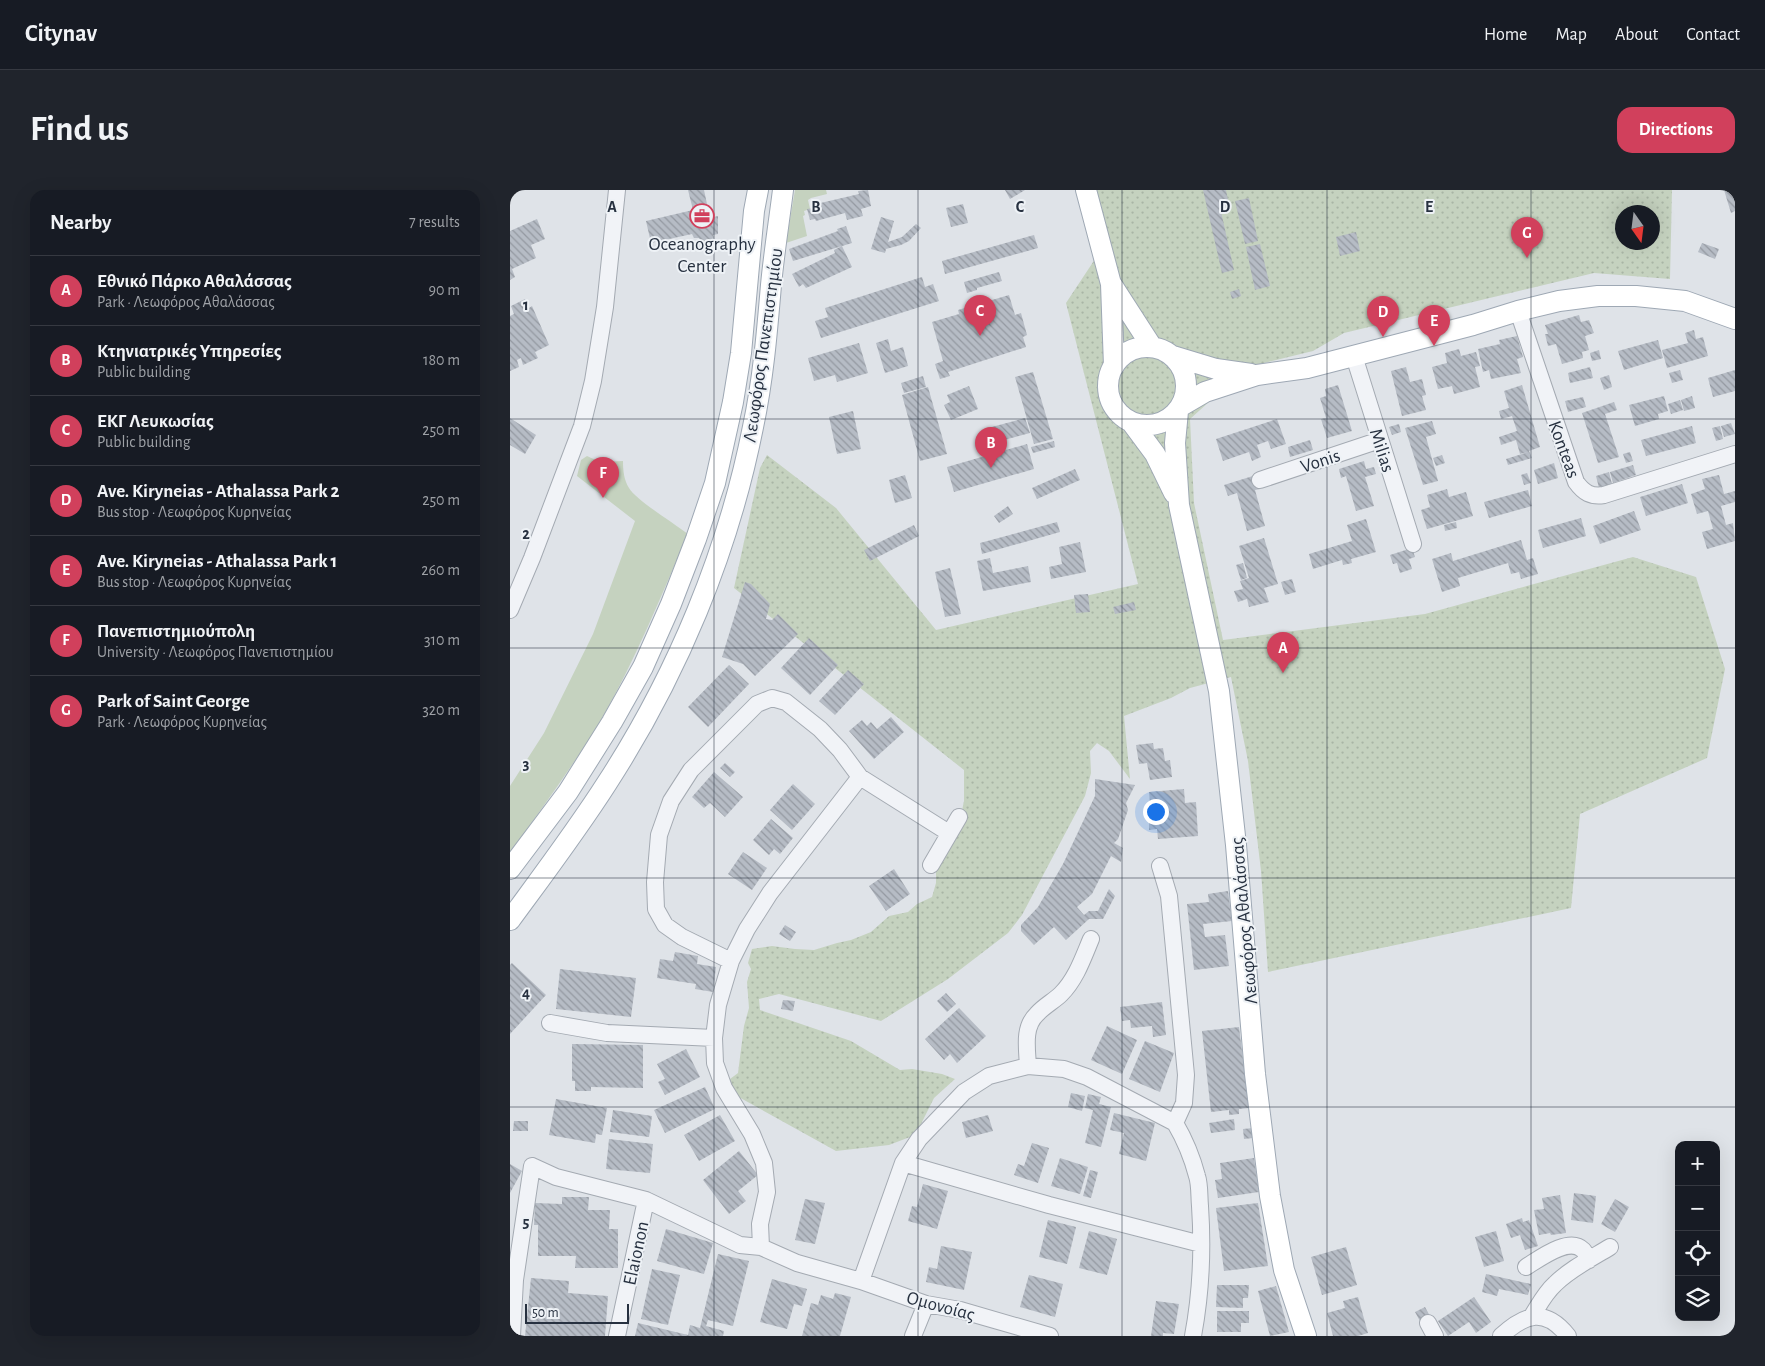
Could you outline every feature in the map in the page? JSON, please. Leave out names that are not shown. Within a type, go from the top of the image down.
[{"type":"main road","name":"Λεωφόρος Πανεπιστημίου","points":[[510,869],[568,792],[612,722],[643,667],[671,604],[696,539],[715,483],[733,402],[741,353],[753,220],[758,190]]},
{"type":"main road","name":"Λεωφόρος Πανεπιστημίου","points":[[510,920],[608,783],[657,698],[695,618],[724,541],[740,484],[762,375],[783,190]]},
{"type":"main road","points":[[1086,190],[1111,284],[1114,366]]},
{"type":"main road","points":[[1111,284],[1152,347]]},
{"type":"main road","points":[[1257,375],[1216,370],[1152,347],[1130,351],[1121,357],[1114,366],[1108,384],[1111,403],[1123,418],[1146,426],[1166,421],[1205,392],[1257,375],[1306,368],[1559,301],[1598,296],[1636,296],[1685,301],[1735,319]]},
{"type":"main road","points":[[1173,356],[1185,374],[1187,385],[1186,396],[1180,409]]},
{"type":"main road","name":"Λεωφόρος Αθαλάσσας","points":[[1180,409],[1175,452],[1179,505],[1219,691],[1236,845],[1255,1074],[1270,1196],[1284,1270],[1306,1336]]},
{"type":"main road","name":"Λεωφόρος Αθαλάσσας","points":[[1132,422],[1155,454],[1179,505]]},
{"type":"street","points":[[510,610],[536,549],[582,426],[593,381],[605,307],[617,190]]},
{"type":"street","name":"Konteas","points":[[1518,311],[1576,482],[1582,491],[1594,496],[1604,495],[1735,454]]},
{"type":"street","name":"Milias","points":[[1354,356],[1413,544]]},
{"type":"street","name":"Vonis","points":[[1260,480],[1380,440]]},
{"type":"street","points":[[731,961],[682,938],[665,925],[656,909],[655,882],[659,835],[670,802],[691,770],[757,704],[772,698],[786,702],[820,729],[840,750],[860,778],[949,833]]},
{"type":"street","points":[[760,1247],[760,1224],[767,1192],[764,1163],[752,1134],[724,1088],[715,1063],[714,1038],[718,1005],[731,961],[747,929],[770,893],[860,778]]},
{"type":"street","points":[[931,865],[959,817]]},
{"type":"street","points":[[1160,866],[1169,896],[1186,1075],[1184,1103],[1176,1123]]},
{"type":"street","points":[[1028,1066],[1026,1039],[1029,1024],[1036,1014],[1062,994],[1077,972],[1091,939]]},
{"type":"street","points":[[550,1023],[606,1033],[714,1038]]},
{"type":"street","points":[[861,1282],[903,1162],[919,1140],[964,1092],[989,1076],[1028,1066],[1064,1069],[1087,1077],[1176,1123],[1190,1153],[1198,1178],[1201,1244],[1199,1300],[1193,1336]]},
{"type":"street","points":[[903,1162],[1049,1205],[1201,1244]]},
{"type":"street","name":"Ομονοίας","points":[[513,1280],[532,1166],[556,1177],[646,1200],[740,1245],[760,1247],[797,1263],[926,1304],[960,1310],[1050,1336]]},
{"type":"street","name":"Elaionon","points":[[617,1336],[646,1200]]},
{"type":"street","points":[[1526,1267],[1564,1246],[1576,1246],[1582,1250],[1589,1260]]},
{"type":"street","points":[[1532,1316],[1544,1296],[1555,1284],[1610,1247]]},
{"type":"street","points":[[512,1336],[513,1280]]},
{"type":"street","points":[[913,1336],[926,1304]]},
{"type":"street","points":[[1501,1336],[1513,1325],[1532,1316],[1549,1318],[1568,1336]]},
{"type":"green space","points":[[795,190],[826,190],[827,194],[808,200],[810,209],[804,211],[805,215],[803,216],[807,236],[786,243]]},
{"type":"green space","points":[[1090,190],[1672,190],[1670,279],[1594,273],[1344,333],[1313,351],[1248,367],[1190,419],[1194,503],[1223,640],[1425,614],[1633,557],[1696,577],[1725,669],[1707,758],[1580,814],[1571,908],[1268,972],[1261,871],[1248,761],[1231,677],[1190,688],[1171,698],[1124,716],[1130,779],[1109,751],[1097,743],[1090,751],[1091,773],[1085,796],[1022,915],[1008,933],[948,979],[881,1021],[779,994],[759,999],[760,1010],[851,1041],[900,1070],[912,1069],[942,1074],[955,1079],[934,1098],[918,1130],[910,1137],[889,1145],[836,1151],[735,1095],[730,1079],[738,1073],[744,1026],[749,1008],[747,982],[751,969],[748,963],[752,949],[772,946],[814,950],[851,940],[871,932],[889,916],[908,912],[917,904],[932,897],[936,883],[936,860],[959,825],[964,801],[964,770],[734,588],[760,468],[767,455],[836,508],[936,630],[1138,584],[1066,303],[1105,244]]},
{"type":"green space","points":[[587,456],[600,462],[623,461],[625,479],[633,493],[688,534],[658,605],[601,720],[568,771],[510,853],[510,786],[544,733],[593,634],[635,521],[577,476],[581,460]]},
{"type":"building","points":[[688,190],[704,190],[710,218],[718,216],[718,234],[713,235],[714,239],[701,242],[699,238],[694,238],[692,234],[651,243],[646,221],[693,210]]},
{"type":"building","points":[[868,190],[871,206],[861,209],[863,216],[847,220],[845,213],[816,221],[815,219],[810,220],[807,209],[813,208],[812,205],[859,194],[858,191]]},
{"type":"building","points":[[1005,190],[1025,190],[1010,199]]},
{"type":"building","points":[[1203,190],[1226,190],[1229,205],[1220,207],[1234,270],[1222,273]]},
{"type":"building","points":[[1724,190],[1735,190],[1735,211],[1731,213]]},
{"type":"building","points":[[1249,198],[1258,241],[1245,244],[1235,201]]},
{"type":"building","points":[[963,204],[968,223],[951,227],[946,208]]},
{"type":"building","points":[[881,217],[894,221],[888,242],[902,237],[916,224],[921,228],[909,241],[886,249],[885,253],[871,249]]},
{"type":"building","points":[[537,219],[545,239],[531,245],[536,258],[512,269],[515,277],[510,280],[510,231]]},
{"type":"building","points":[[846,226],[852,243],[793,261],[789,249],[838,231],[837,229]]},
{"type":"building","points":[[1356,232],[1360,251],[1340,256],[1336,237]]},
{"type":"building","points":[[1034,235],[1038,248],[945,274],[942,261]]},
{"type":"building","points":[[1702,243],[1719,249],[1715,259],[1698,252]]},
{"type":"building","points":[[1260,244],[1270,286],[1255,290],[1246,247]]},
{"type":"building","points":[[842,246],[852,267],[806,288],[803,284],[799,287],[792,274],[835,253],[834,250]]},
{"type":"building","points":[[999,272],[1002,281],[967,293],[964,282]]},
{"type":"building","points":[[922,277],[925,287],[933,284],[939,301],[821,338],[815,321],[828,317],[825,308]]},
{"type":"building","points":[[1239,289],[1241,296],[1232,299],[1230,292]]},
{"type":"building","points":[[1009,295],[1015,315],[1021,313],[1027,335],[1023,337],[1026,347],[948,372],[950,376],[940,379],[935,364],[943,361],[932,322],[959,314],[958,310]]},
{"type":"building","points":[[525,299],[529,308],[532,306],[549,345],[535,352],[538,358],[523,365],[521,358],[517,360],[519,367],[510,371],[510,316],[514,314],[511,306]]},
{"type":"building","points":[[1579,315],[1581,322],[1589,320],[1594,333],[1585,336],[1589,350],[1582,352],[1583,358],[1562,364],[1556,344],[1548,346],[1545,334],[1548,334],[1545,325]]},
{"type":"building","points":[[1694,330],[1696,339],[1703,337],[1708,356],[1667,368],[1662,350],[1688,343],[1685,333]]},
{"type":"building","points":[[1517,336],[1523,357],[1517,359],[1521,373],[1491,379],[1489,370],[1483,372],[1478,349],[1500,344],[1499,340]]},
{"type":"building","points":[[888,339],[891,351],[903,347],[908,366],[885,373],[876,343]]},
{"type":"building","points":[[1658,340],[1663,358],[1624,370],[1618,351]]},
{"type":"building","points":[[859,343],[868,373],[837,382],[835,375],[814,381],[808,358]]},
{"type":"building","points":[[1459,349],[1461,356],[1476,352],[1480,366],[1475,367],[1480,387],[1454,394],[1452,386],[1438,389],[1432,367],[1447,363],[1445,353]]},
{"type":"building","points":[[1599,350],[1601,359],[1592,361],[1590,353]]},
{"type":"building","points":[[1406,367],[1410,382],[1422,379],[1426,395],[1422,396],[1426,410],[1402,416],[1391,371]]},
{"type":"building","points":[[1590,367],[1593,378],[1570,383],[1568,373]]},
{"type":"building","points":[[1680,370],[1683,380],[1672,383],[1669,373]]},
{"type":"building","points":[[1735,370],[1735,391],[1713,397],[1708,378]]},
{"type":"building","points":[[1033,372],[1053,439],[1034,444],[1015,377]]},
{"type":"building","points":[[1609,375],[1612,387],[1604,390],[1600,378]]},
{"type":"building","points":[[923,376],[926,387],[904,393],[901,383]]},
{"type":"building","points":[[1338,385],[1352,431],[1327,438],[1321,419],[1326,418],[1320,398],[1326,396],[1325,389]]},
{"type":"building","points":[[1522,385],[1540,447],[1529,451],[1532,458],[1508,465],[1506,459],[1528,452],[1520,454],[1516,440],[1501,445],[1499,437],[1517,431],[1512,416],[1501,419],[1499,411],[1509,408],[1504,391]]},
{"type":"building","points":[[969,386],[978,409],[951,420],[944,405],[950,402],[947,395]]},
{"type":"building","points":[[928,387],[947,454],[920,461],[902,395]]},
{"type":"building","points":[[1664,396],[1668,411],[1658,414],[1659,419],[1635,426],[1629,405]]},
{"type":"building","points":[[1692,396],[1695,408],[1684,411],[1681,400]]},
{"type":"building","points":[[1583,397],[1586,407],[1568,412],[1565,401]]},
{"type":"building","points":[[1680,400],[1683,410],[1671,414],[1668,404]]},
{"type":"building","points":[[1614,402],[1617,410],[1605,414],[1619,457],[1598,463],[1582,413]]},
{"type":"building","points":[[853,411],[861,449],[837,454],[829,417]]},
{"type":"building","points":[[510,418],[536,435],[525,454],[510,445]]},
{"type":"building","points":[[1025,418],[1030,433],[993,443],[988,428]]},
{"type":"building","points":[[1277,419],[1286,444],[1271,449],[1268,441],[1257,445],[1261,457],[1252,461],[1249,452],[1223,461],[1216,439]]},
{"type":"building","points":[[1432,421],[1436,434],[1426,437],[1438,481],[1423,485],[1405,428]]},
{"type":"building","points":[[1731,423],[1735,434],[1724,437],[1721,426]]},
{"type":"building","points":[[1399,424],[1401,432],[1392,435],[1389,427]]},
{"type":"building","points":[[1692,426],[1696,443],[1646,456],[1641,440]]},
{"type":"building","points":[[1720,426],[1723,439],[1716,441],[1712,428]]},
{"type":"building","points":[[1310,440],[1313,450],[1290,457],[1288,447]]},
{"type":"building","points":[[1054,441],[1055,447],[1033,453],[1031,447]]},
{"type":"building","points":[[1027,444],[1034,469],[954,492],[947,467]]},
{"type":"building","points":[[1630,452],[1633,461],[1626,463],[1623,454]]},
{"type":"building","points":[[1442,455],[1445,463],[1436,466],[1433,458]]},
{"type":"building","points":[[1364,461],[1366,469],[1374,467],[1376,474],[1365,477],[1374,506],[1356,511],[1346,476],[1341,478],[1339,469]]},
{"type":"building","points":[[1554,463],[1558,478],[1538,484],[1534,470]]},
{"type":"building","points":[[1633,465],[1636,475],[1613,483],[1610,472]]},
{"type":"building","points":[[1075,469],[1080,480],[1037,499],[1032,488]]},
{"type":"building","points":[[1609,472],[1612,484],[1599,488],[1596,476]]},
{"type":"building","points":[[1527,473],[1531,483],[1524,485],[1521,475]]},
{"type":"building","points":[[905,475],[912,498],[895,503],[889,480]]},
{"type":"building","points":[[1256,475],[1260,489],[1255,490],[1265,526],[1247,531],[1237,493],[1228,496],[1224,485]]},
{"type":"building","points":[[1719,475],[1724,494],[1735,491],[1735,502],[1721,506],[1726,525],[1733,523],[1735,541],[1707,549],[1702,532],[1713,529],[1708,511],[1697,514],[1691,494],[1705,489],[1702,479]]},
{"type":"building","points":[[1682,484],[1688,503],[1646,516],[1640,497]]},
{"type":"building","points":[[1447,489],[1449,497],[1466,492],[1473,516],[1427,529],[1421,510],[1430,507],[1427,495]]},
{"type":"building","points":[[1528,490],[1532,506],[1489,518],[1484,502]]},
{"type":"building","points":[[1008,506],[1013,514],[999,523],[994,516]]},
{"type":"building","points":[[1634,511],[1641,530],[1600,544],[1593,526]]},
{"type":"building","points":[[1581,518],[1586,536],[1543,548],[1538,530]]},
{"type":"building","points":[[1366,519],[1376,552],[1351,559],[1352,563],[1343,565],[1342,560],[1313,569],[1309,554],[1352,541],[1347,525]]},
{"type":"building","points":[[1057,522],[1060,532],[982,554],[980,543]]},
{"type":"building","points":[[1456,522],[1457,528],[1445,531],[1444,525]]},
{"type":"building","points":[[914,525],[919,536],[870,561],[864,550]]},
{"type":"building","points":[[1264,538],[1278,584],[1264,588],[1269,602],[1249,607],[1247,599],[1238,602],[1234,591],[1243,589],[1240,581],[1249,578],[1239,546]]},
{"type":"building","points":[[1521,540],[1527,560],[1533,558],[1538,574],[1521,579],[1519,572],[1511,574],[1508,563],[1458,578],[1460,586],[1442,592],[1432,559],[1451,553],[1453,561]]},
{"type":"building","points":[[1080,542],[1086,572],[1051,579],[1049,567],[1062,564],[1059,547]]},
{"type":"building","points":[[1412,548],[1415,557],[1409,559],[1412,569],[1400,573],[1397,563],[1393,564],[1390,555]]},
{"type":"building","points":[[990,558],[993,573],[1028,566],[1031,582],[983,591],[977,561]]},
{"type":"building","points":[[1243,563],[1247,578],[1241,580],[1236,565]]},
{"type":"building","points":[[950,568],[961,614],[945,617],[935,572]]},
{"type":"building","points":[[1292,579],[1296,592],[1285,595],[1281,582]]},
{"type":"building","points":[[745,582],[751,584],[770,604],[766,619],[772,620],[778,614],[798,634],[755,676],[743,664],[722,657]]},
{"type":"building","points":[[1088,594],[1090,612],[1076,613],[1074,595]]},
{"type":"building","points":[[1134,602],[1136,610],[1115,614],[1113,607]]},
{"type":"building","points":[[809,638],[838,665],[810,695],[781,668]]},
{"type":"building","points":[[729,665],[749,684],[708,727],[688,707]]},
{"type":"building","points":[[848,670],[864,684],[835,715],[819,701]]},
{"type":"building","points":[[891,717],[904,732],[874,759],[849,731],[862,720],[867,726],[871,722],[877,729]]},
{"type":"building","points":[[1153,743],[1154,749],[1163,748],[1165,761],[1170,760],[1172,777],[1150,780],[1147,763],[1139,764],[1136,745]]},
{"type":"building","points":[[725,763],[735,772],[730,777],[720,768]]},
{"type":"building","points":[[714,772],[743,797],[725,817],[710,803],[704,808],[692,797]]},
{"type":"building","points":[[1095,779],[1135,785],[1126,803],[1128,810],[1118,839],[1114,843],[1123,848],[1121,862],[1111,856],[1092,894],[1077,907],[1084,915],[1089,911],[1098,911],[1109,889],[1115,896],[1103,919],[1089,919],[1066,940],[1054,927],[1034,945],[1021,931],[1021,925],[1038,907],[1063,864],[1095,796]]},
{"type":"building","points":[[793,784],[815,804],[792,830],[770,810]]},
{"type":"building","points":[[1184,789],[1185,803],[1196,802],[1198,836],[1158,839],[1157,829],[1149,830],[1149,821],[1158,821],[1158,813],[1164,812],[1164,802],[1150,803],[1149,792]]},
{"type":"building","points":[[771,819],[793,838],[780,854],[774,849],[769,855],[753,840]]},
{"type":"building","points":[[743,852],[767,868],[752,890],[728,874]]},
{"type":"building","points":[[894,869],[910,894],[886,911],[869,886]]},
{"type":"building","points":[[1228,891],[1232,921],[1203,924],[1205,937],[1225,935],[1229,966],[1194,970],[1187,904],[1209,902],[1208,894]]},
{"type":"building","points":[[785,925],[796,932],[790,941],[779,934]]},
{"type":"building","points":[[675,952],[698,956],[697,964],[716,967],[713,992],[695,989],[696,984],[657,978],[660,959],[673,961]]},
{"type":"building","points":[[512,963],[546,995],[510,1034],[510,965]]},
{"type":"building","points":[[560,969],[636,978],[631,1017],[556,1009]]},
{"type":"building","points":[[946,993],[956,1004],[947,1012],[937,1001]]},
{"type":"building","points":[[783,1000],[795,1001],[793,1011],[781,1009]]},
{"type":"building","points":[[1162,1002],[1166,1035],[1153,1037],[1152,1026],[1131,1028],[1130,1020],[1122,1021],[1120,1007]]},
{"type":"building","points":[[959,1008],[986,1036],[957,1063],[950,1054],[944,1060],[925,1039]]},
{"type":"building","points":[[1107,1026],[1137,1040],[1122,1074],[1091,1060]]},
{"type":"building","points":[[1239,1027],[1249,1108],[1239,1109],[1239,1114],[1229,1115],[1229,1110],[1211,1112],[1202,1031]]},
{"type":"building","points":[[1145,1041],[1174,1053],[1160,1092],[1129,1079]]},
{"type":"building","points":[[572,1044],[643,1045],[643,1088],[591,1087],[591,1091],[575,1091],[575,1081],[572,1081]]},
{"type":"building","points":[[686,1049],[700,1077],[665,1095],[658,1082],[665,1079],[657,1064]]},
{"type":"building","points":[[705,1087],[715,1109],[665,1133],[654,1110]]},
{"type":"building","points":[[1071,1093],[1085,1096],[1082,1111],[1068,1107]]},
{"type":"building","points":[[1088,1094],[1101,1097],[1099,1104],[1111,1107],[1101,1147],[1085,1143],[1093,1110],[1085,1108]]},
{"type":"building","points":[[556,1099],[607,1108],[602,1135],[596,1134],[595,1143],[549,1135]]},
{"type":"building","points":[[613,1110],[652,1116],[649,1137],[610,1132]]},
{"type":"building","points":[[1114,1113],[1155,1123],[1146,1161],[1119,1154],[1124,1133],[1110,1130]]},
{"type":"building","points":[[720,1115],[735,1141],[699,1161],[684,1135]]},
{"type":"building","points":[[988,1115],[993,1131],[966,1138],[962,1122]]},
{"type":"building","points":[[1234,1119],[1235,1130],[1211,1133],[1209,1123]]},
{"type":"building","points":[[514,1121],[528,1121],[528,1131],[513,1131]]},
{"type":"building","points":[[1253,1128],[1253,1138],[1244,1139],[1243,1129]]},
{"type":"building","points":[[609,1139],[653,1144],[650,1173],[606,1169]]},
{"type":"building","points":[[1032,1143],[1049,1148],[1038,1183],[1014,1175],[1018,1164],[1024,1166]]},
{"type":"building","points":[[739,1151],[758,1175],[738,1191],[746,1201],[729,1214],[703,1180]]},
{"type":"building","points":[[1060,1158],[1088,1167],[1080,1194],[1051,1186]]},
{"type":"building","points":[[1254,1158],[1259,1192],[1218,1198],[1215,1180],[1222,1179],[1220,1163]]},
{"type":"building","points":[[510,1164],[522,1171],[510,1193]]},
{"type":"building","points":[[1090,1170],[1098,1172],[1091,1198],[1083,1196]]},
{"type":"building","points":[[923,1184],[948,1191],[937,1229],[908,1221],[912,1206],[917,1207]]},
{"type":"building","points":[[1574,1193],[1596,1196],[1593,1223],[1571,1220]]},
{"type":"building","points":[[1560,1195],[1566,1233],[1539,1235],[1534,1210],[1544,1209],[1542,1198]]},
{"type":"building","points":[[562,1197],[589,1197],[588,1210],[610,1210],[609,1229],[618,1229],[618,1268],[575,1268],[576,1256],[538,1256],[538,1225],[534,1225],[535,1203],[562,1204]]},
{"type":"building","points":[[805,1199],[825,1203],[815,1244],[795,1240]]},
{"type":"building","points":[[1615,1199],[1629,1207],[1615,1232],[1601,1224]]},
{"type":"building","points":[[1258,1203],[1268,1266],[1224,1271],[1216,1208]]},
{"type":"building","points":[[1522,1218],[1523,1222],[1529,1220],[1538,1246],[1525,1250],[1520,1235],[1511,1238],[1506,1224]]},
{"type":"building","points":[[1048,1220],[1076,1227],[1067,1264],[1039,1257]]},
{"type":"building","points":[[666,1229],[713,1243],[704,1274],[657,1261]]},
{"type":"building","points":[[1089,1231],[1117,1239],[1107,1275],[1079,1268]]},
{"type":"building","points":[[1496,1231],[1504,1261],[1484,1267],[1475,1237]]},
{"type":"building","points":[[941,1246],[972,1252],[964,1290],[926,1282],[929,1267],[937,1269]]},
{"type":"building","points":[[1346,1247],[1357,1285],[1322,1295],[1311,1257]]},
{"type":"building","points":[[718,1254],[749,1261],[733,1326],[708,1320],[706,1326],[724,1331],[723,1336],[635,1336],[638,1323],[688,1335],[690,1325],[700,1328]]},
{"type":"building","points":[[652,1269],[680,1275],[668,1325],[641,1319]]},
{"type":"building","points":[[1486,1274],[1531,1284],[1528,1295],[1499,1289],[1497,1296],[1482,1292]]},
{"type":"building","points":[[1029,1275],[1063,1284],[1055,1317],[1020,1307]]},
{"type":"building","points":[[531,1278],[569,1281],[568,1293],[608,1296],[605,1336],[525,1336]]},
{"type":"building","points":[[772,1279],[807,1289],[802,1306],[794,1304],[787,1329],[760,1322]]},
{"type":"building","points":[[1217,1285],[1249,1285],[1248,1298],[1243,1298],[1243,1308],[1216,1307]]},
{"type":"building","points":[[1276,1286],[1289,1332],[1270,1336],[1258,1291]]},
{"type":"building","points":[[835,1293],[851,1297],[840,1336],[802,1336],[811,1303],[818,1305],[821,1295],[833,1299]]},
{"type":"building","points":[[1358,1297],[1368,1333],[1358,1336],[1333,1336],[1327,1313],[1345,1308],[1343,1301]]},
{"type":"building","points":[[1474,1297],[1491,1322],[1476,1333],[1469,1322],[1448,1336],[1438,1321]]},
{"type":"building","points":[[1156,1301],[1179,1304],[1174,1334],[1163,1333],[1163,1336],[1151,1336]]},
{"type":"building","points":[[1425,1307],[1431,1318],[1421,1323],[1415,1312]]},
{"type":"building","points":[[1217,1311],[1249,1311],[1249,1323],[1241,1323],[1241,1332],[1217,1332]]},
{"type":"place","name":"Oceanography Center","points":[[702,216]]},
{"type":"place","name":"Park of Saint George","points":[[1527,258]]},
{"type":"place","name":"ΕΚΓ Λευκωσίας","points":[[980,336]]},
{"type":"place","name":"Ave. Kiryneias - Athalassa Park 2","points":[[1383,337]]},
{"type":"place","name":"Ave. Kiryneias - Athalassa Park 1","points":[[1434,346]]},
{"type":"place","name":"Κτηνιατρικές Υπηρεσίες","points":[[991,468]]},
{"type":"place","name":"Πανεπιστημιούπολη","points":[[603,498]]},
{"type":"place","name":"Εθνικό Πάρκο Αθαλάσσας","points":[[1283,673]]}]
